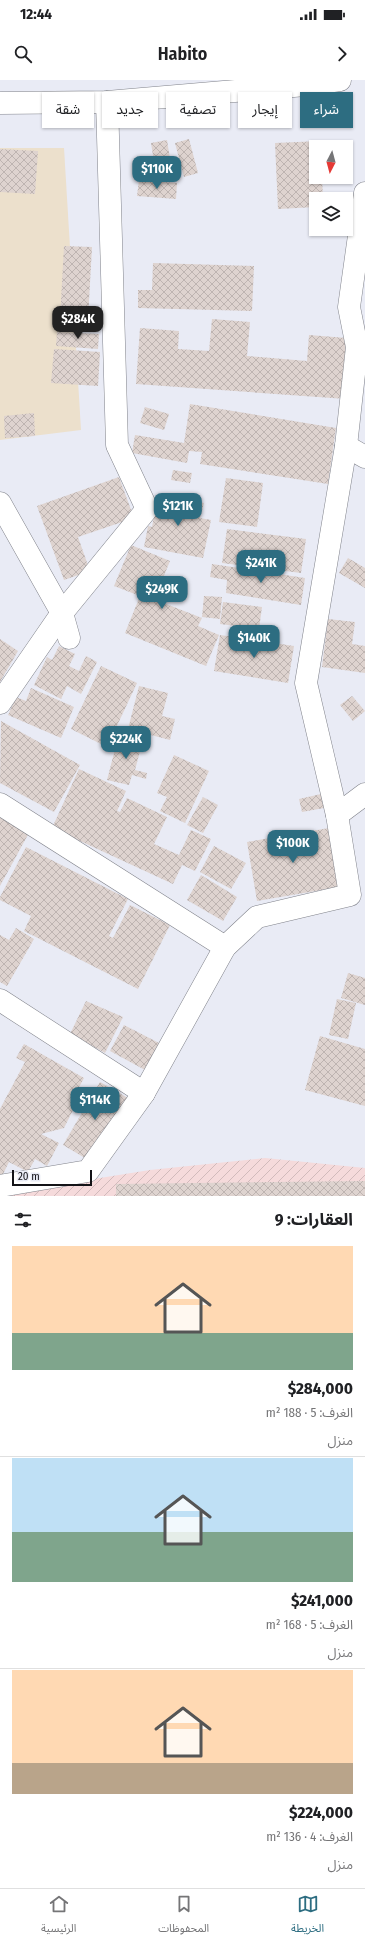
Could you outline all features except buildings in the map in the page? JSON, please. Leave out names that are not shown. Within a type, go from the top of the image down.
[{"type":"street","points":[[158,98],[305,85],[340,80]]},
{"type":"street","points":[[0,103],[102,102]]},
{"type":"street","points":[[0,703],[62,614],[147,509],[117,445],[109,128]]},
{"type":"street","points":[[0,1186],[88,1171],[144,1093],[225,947],[257,917],[358,896],[306,683],[346,446],[357,347],[349,307],[365,193]]},
{"type":"street","points":[[346,446],[365,457]]},
{"type":"street","points":[[0,503],[62,614],[70,638]]},
{"type":"street","points":[[337,815],[365,794]]},
{"type":"street","points":[[0,804],[225,947]]},
{"type":"street","points":[[0,1000],[144,1093]]},
{"type":"shaded area","points":[[0,148],[64,148],[81,430],[0,440]]},
{"type":"shaded area","points":[[265,1158],[365,1168],[365,1196],[0,1196],[0,1194],[150,1170]]}]
